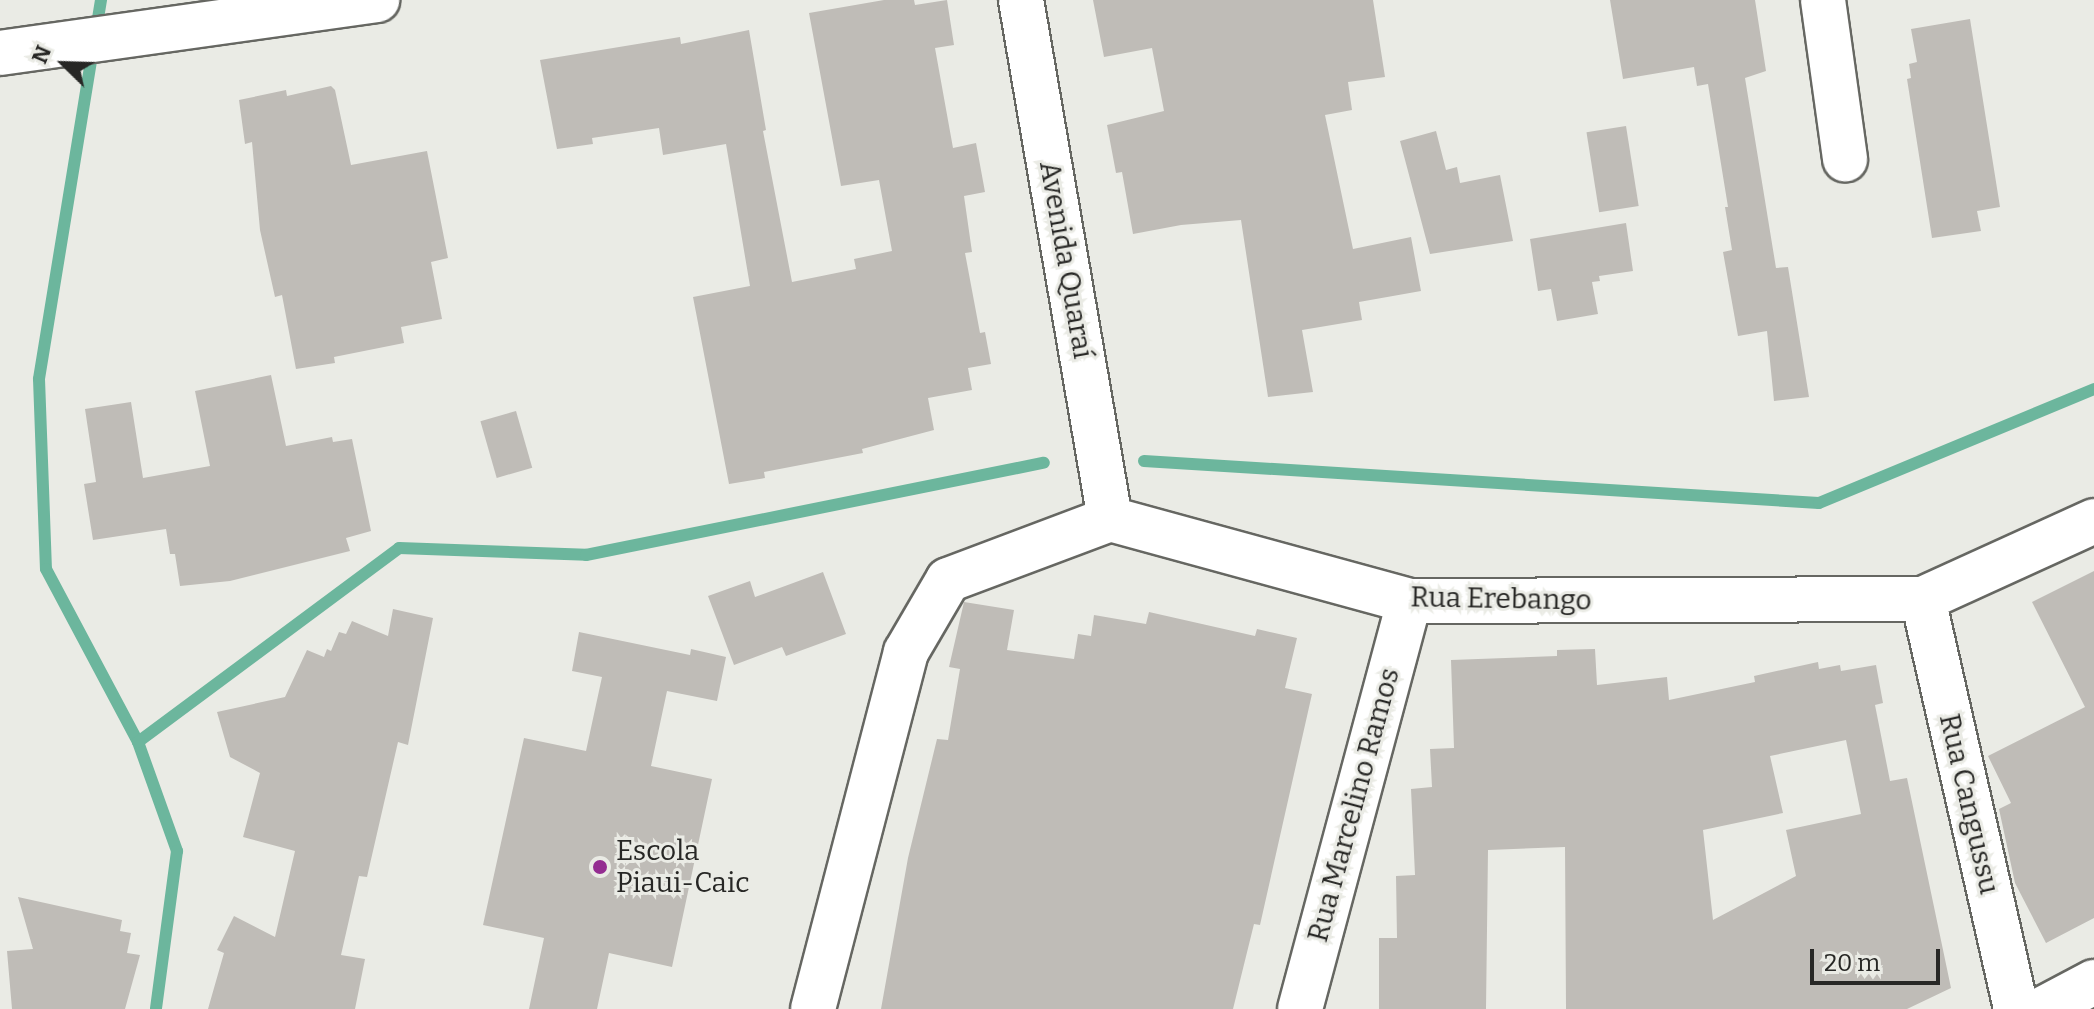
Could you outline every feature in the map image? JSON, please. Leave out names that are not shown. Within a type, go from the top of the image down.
[{"type":"street","points":[[16,50],[377,0]]},
{"type":"street","name":"Avenida Quaraí","points":[[1021,0],[1110,519]]},
{"type":"street","points":[[1823,0],[1845,159]]},
{"type":"street","points":[[813,1009],[906,652],[948,580],[1110,519]]},
{"type":"street","name":"Rua Erebango","points":[[1110,519],[1409,601],[1923,599],[2094,521]]},
{"type":"street","name":"Rua Cangussu","points":[[1923,599],[2016,1009]]},
{"type":"street","name":"Rua Marcelino Ramos","points":[[1300,1009],[1409,601]]},
{"type":"street","points":[[2043,1009],[2094,982]]},
{"type":"building","points":[[884,0],[914,0],[915,5],[947,0],[954,45],[935,48],[953,148],[976,143],[985,192],[964,196],[972,252],[965,253],[980,333],[985,332],[991,364],[968,368],[972,390],[928,398],[934,430],[862,449],[863,453],[764,472],[765,478],[729,484],[693,297],[750,286],[726,144],[663,155],[659,128],[592,138],[593,144],[557,149],[540,60],[680,37],[681,44],[749,30],[766,130],[763,131],[792,282],[856,269],[854,259],[892,251],[879,180],[841,186],[809,13]]},
{"type":"building","points":[[1093,0],[1373,0],[1385,77],[1348,82],[1352,110],[1325,115],[1353,249],[1411,237],[1421,291],[1359,302],[1362,320],[1302,330],[1313,392],[1268,397],[1241,220],[1181,225],[1133,234],[1122,172],[1116,173],[1107,125],[1164,111],[1152,48],[1104,57]]},
{"type":"building","points":[[1610,0],[1755,0],[1766,71],[1745,78],[1776,268],[1788,267],[1809,397],[1774,401],[1767,331],[1738,336],[1723,252],[1732,250],[1725,207],[1728,207],[1708,84],[1697,86],[1694,67],[1623,79]]},
{"type":"building","points":[[1970,19],[2000,207],[1977,211],[1981,231],[1932,238],[1907,79],[1911,78],[1909,64],[1917,62],[1911,29]]},
{"type":"building","points":[[331,86],[335,90],[351,165],[427,151],[448,258],[431,262],[442,319],[401,327],[404,343],[334,357],[335,363],[296,369],[282,295],[275,297],[260,230],[252,142],[245,144],[239,100],[286,90],[287,96]]},
{"type":"building","points":[[1626,126],[1639,206],[1599,212],[1586,132]]},
{"type":"building","points":[[1436,131],[1446,170],[1457,167],[1460,183],[1500,175],[1513,241],[1430,254],[1400,141]]},
{"type":"building","points":[[1626,223],[1633,271],[1599,276],[1600,281],[1592,282],[1598,314],[1557,321],[1551,289],[1538,291],[1530,239]]},
{"type":"building","points":[[271,375],[286,446],[332,437],[333,442],[352,439],[371,531],[346,538],[350,551],[230,581],[180,586],[175,554],[170,554],[166,529],[93,540],[84,484],[96,482],[85,409],[131,402],[143,478],[210,466],[195,391]]},
{"type":"building","points":[[516,411],[532,468],[497,478],[480,421]]},
{"type":"building","points":[[2094,571],[2094,918],[2046,943],[2015,883],[1999,809],[2011,803],[1988,756],[2085,707],[2032,602]]},
{"type":"building","points":[[823,572],[846,634],[786,656],[782,647],[734,665],[708,596],[750,581],[755,597]]},
{"type":"building","points":[[964,602],[1014,610],[1007,650],[1074,659],[1078,634],[1091,636],[1094,615],[1146,624],[1149,612],[1255,636],[1257,629],[1297,638],[1285,688],[1312,694],[1260,925],[1254,924],[1233,1009],[881,1009],[908,858],[937,739],[948,740],[960,669],[949,667]]},
{"type":"building","points":[[393,609],[433,618],[408,745],[398,742],[367,877],[359,876],[341,955],[365,959],[355,1009],[208,1009],[224,953],[217,950],[234,916],[275,937],[295,851],[243,837],[260,773],[230,757],[217,712],[285,697],[307,650],[324,657],[327,649],[331,651],[339,632],[346,634],[352,621],[388,636]]},
{"type":"building","points":[[579,632],[690,655],[691,649],[726,657],[717,701],[667,691],[651,766],[712,779],[672,967],[609,953],[597,1009],[529,1009],[544,938],[483,925],[524,738],[586,751],[602,677],[572,671]]},
{"type":"building","points":[[1595,649],[1597,685],[1667,677],[1669,700],[1755,682],[1754,676],[1818,662],[1819,669],[1840,665],[1841,671],[1876,665],[1883,703],[1875,705],[1890,781],[1907,778],[1951,988],[1907,1009],[1566,1009],[1565,847],[1488,850],[1486,1009],[1379,1009],[1379,938],[1397,938],[1396,876],[1415,875],[1411,789],[1432,787],[1430,749],[1454,748],[1451,660],[1557,656],[1557,650]],"holes":[[[1846,740],[1861,814],[1786,830],[1796,876],[1713,920],[1703,830],[1783,813],[1770,756]]]},
{"type":"building","points":[[18,897],[122,920],[120,931],[131,933],[127,953],[140,955],[125,1009],[12,1009],[7,951],[33,949]]},
{"type":"waterway","points":[[101,0],[39,379],[46,569],[138,742],[177,851],[156,1009]]},
{"type":"waterway","points":[[1144,461],[1819,503],[2094,389]]},
{"type":"waterway","points":[[138,742],[399,548],[586,555],[1044,463]]},
{"type":"place","name":"Escola Piaui-Caic","points":[[600,867]]}]
